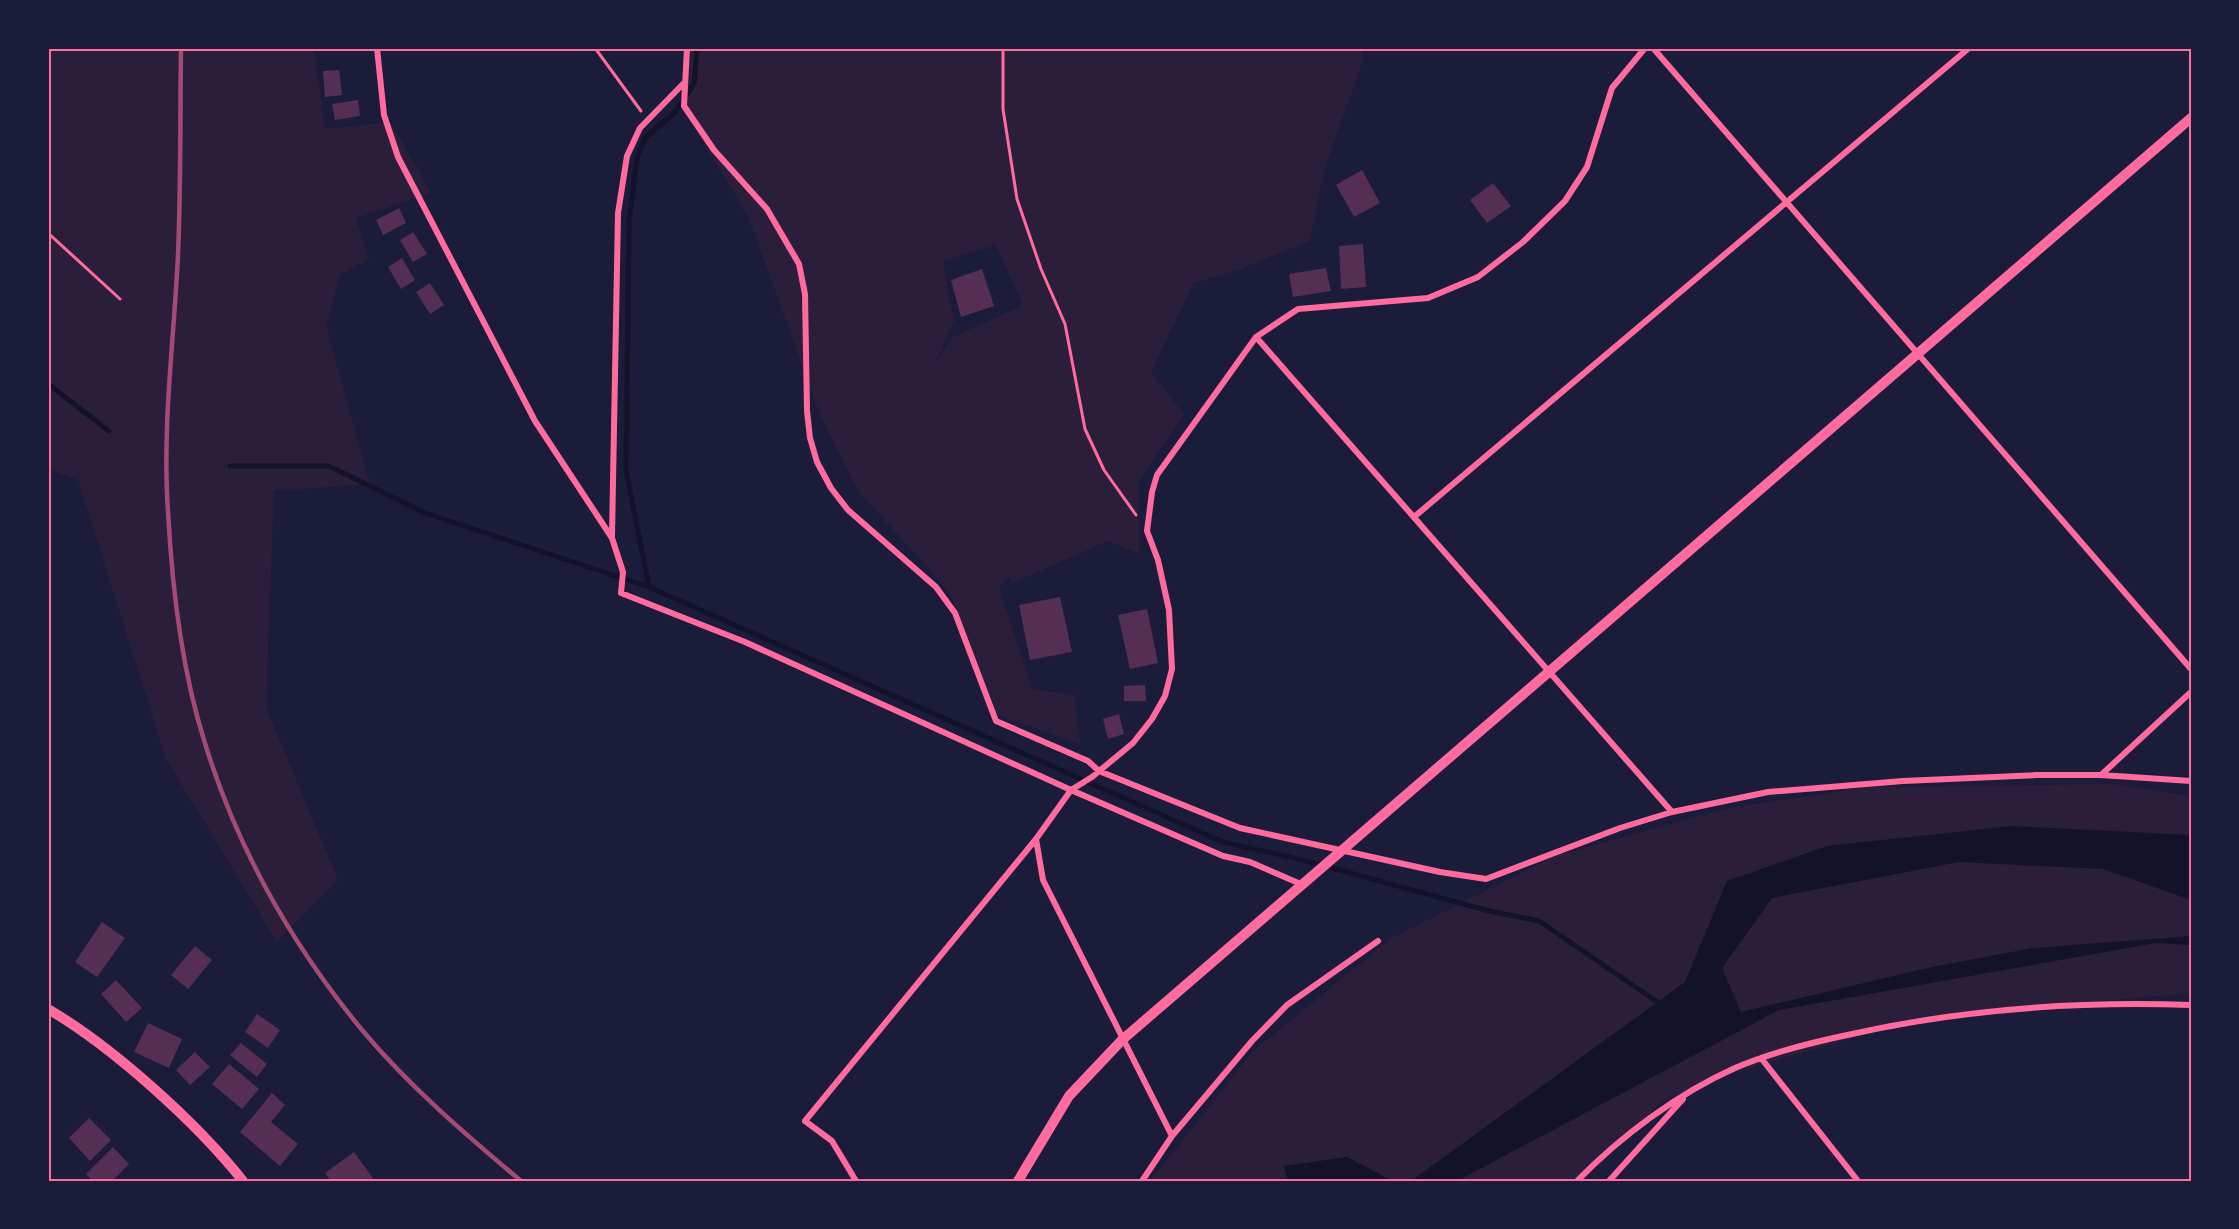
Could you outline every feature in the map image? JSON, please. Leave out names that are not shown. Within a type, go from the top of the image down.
[{"type":"street","points":[[377,48],[384,115],[398,157],[535,422],[612,538],[623,572],[621,593],[745,642],[1071,790],[1223,856],[1250,862],[1304,885]]},
{"type":"street","points":[[687,48],[683,87],[684,106],[714,150],[767,209],[799,264],[805,294],[807,411],[810,438],[817,462],[831,488],[848,510],[936,587],[955,614],[996,721],[1088,761],[1099,771],[1240,828],[1340,853],[1486,879],[1620,828],[1672,812],[1768,792],[1836,785],[1975,777],[2101,775],[2191,781]]},
{"type":"street","points":[[856,1181],[832,1141],[805,1121],[1036,839],[1071,790],[1092,777],[1133,742],[1152,720],[1166,696],[1172,669],[1169,610],[1158,560],[1147,531],[1152,492],[1157,475],[1256,338],[1298,309],[1428,298],[1478,277],[1523,242],[1565,201],[1587,167],[1612,88],[1645,48]]},
{"type":"street","points":[[1653,48],[2191,669]]},
{"type":"street","points":[[1414,517],[1969,48]]},
{"type":"street","points":[[612,538],[618,213],[627,156],[640,128],[683,87]]},
{"type":"street","points":[[1018,1181],[1069,1095],[1122,1040],[2191,118]]},
{"type":"street","points":[[1256,338],[1672,812]]},
{"type":"street","points":[[2101,775],[2191,692]]},
{"type":"street","points":[[1036,839],[1043,880],[1172,1136]]},
{"type":"street","points":[[1142,1181],[1172,1136],[1252,1041],[1287,1005],[1378,941]]},
{"type":"street","points":[[1577,1181],[1624,1138],[1691,1091],[1761,1058],[1877,1028],[1984,1012],[2095,1004],[2191,1005]]},
{"type":"street","points":[[48,1009],[106,1050],[154,1091],[219,1150],[243,1181]]},
{"type":"street","points":[[1761,1058],[1858,1181]]},
{"type":"street","points":[[1609,1181],[1691,1091]]},
{"type":"path","points":[[595,48],[648,120]]},
{"type":"path","points":[[1003,48],[1003,109],[1017,199],[1041,269],[1065,324],[1085,429],[1104,470],[1147,531]]},
{"type":"path","points":[[48,233],[120,299]]},
{"type":"shaded area","points":[[48,48],[314,48],[325,129],[391,122],[431,193],[356,218],[369,259],[340,275],[326,326],[370,484],[274,491],[266,707],[338,880],[277,942],[166,759],[78,480],[48,469]]},
{"type":"shaded area","points":[[691,48],[1360,48],[1363,60],[1324,171],[1310,241],[1238,270],[1194,283],[1151,372],[1184,414],[1138,482],[1139,554],[1108,541],[1012,583],[1009,576],[999,587],[1032,689],[1075,695],[1080,744],[998,715],[952,598],[929,568],[859,493],[821,417],[748,216],[687,116]],"holes":[[[996,245],[1023,305],[951,338],[933,368],[954,321],[943,261]]]},
{"type":"shaded area","points":[[2112,784],[2191,796],[2191,993],[2002,1010],[1897,1025],[1712,1079],[1661,1103],[1579,1181],[1150,1181],[1253,1051],[1393,937],[1555,856],[1728,808],[1867,787]]},
{"type":"shaded area","points":[[2011,826],[2191,835],[2191,900],[2103,869],[1959,862],[1772,898],[1722,968],[1741,1012],[1932,967],[2033,948],[2191,936],[2191,945],[2156,943],[1779,1010],[1457,1181],[1411,1181],[1685,982],[1727,881],[1827,846]]},
{"type":"shaded area","points":[[1347,1157],[1393,1181],[1287,1181],[1284,1166]]},
{"type":"building","points":[[339,70],[342,95],[325,97],[323,71]]},
{"type":"building","points":[[358,100],[360,116],[335,120],[332,104]]},
{"type":"building","points":[[1362,170],[1380,203],[1354,217],[1336,185]]},
{"type":"building","points":[[1493,183],[1511,206],[1487,223],[1470,200]]},
{"type":"building","points":[[399,208],[406,223],[383,235],[376,220]]},
{"type":"building","points":[[413,232],[427,254],[413,262],[400,240]]},
{"type":"building","points":[[1363,244],[1366,287],[1341,289],[1339,246]]},
{"type":"building","points":[[402,258],[415,280],[401,289],[388,267]]},
{"type":"building","points":[[1326,268],[1331,291],[1293,297],[1289,274]]},
{"type":"building","points":[[982,269],[994,306],[961,317],[951,280]]},
{"type":"building","points":[[430,283],[444,305],[430,314],[416,292]]},
{"type":"building","points":[[1060,597],[1072,652],[1030,660],[1019,605]]},
{"type":"building","points":[[1147,609],[1158,663],[1130,669],[1118,615]]},
{"type":"building","points":[[1145,685],[1146,701],[1124,701],[1124,686]]},
{"type":"building","points":[[1119,714],[1124,734],[1108,739],[1103,719]]},
{"type":"building","points":[[102,922],[125,938],[97,977],[75,962]]},
{"type":"building","points":[[195,946],[212,960],[188,989],[171,975]]},
{"type":"building","points":[[116,980],[142,1008],[126,1022],[101,994]]},
{"type":"building","points":[[257,1014],[280,1030],[268,1048],[245,1032]]},
{"type":"building","points":[[148,1023],[182,1039],[169,1068],[134,1052]]},
{"type":"building","points":[[241,1043],[267,1064],[257,1077],[230,1055]]},
{"type":"building","points":[[195,1052],[210,1067],[190,1085],[176,1070]]},
{"type":"building","points":[[229,1064],[259,1089],[242,1109],[212,1084]]},
{"type":"building","points":[[272,1093],[285,1105],[271,1122],[298,1144],[280,1166],[240,1132]]},
{"type":"building","points":[[89,1118],[111,1140],[90,1161],[69,1138]]},
{"type":"building","points":[[113,1147],[129,1164],[112,1181],[93,1181],[86,1174]]},
{"type":"building","points":[[354,1152],[375,1181],[331,1181],[325,1173]]},
{"type":"waterway","points":[[649,587],[626,470],[629,222],[637,159],[645,138],[675,112],[694,84],[697,48]]},
{"type":"waterway","points":[[48,384],[109,431]]},
{"type":"waterway","points":[[230,466],[329,466],[425,513],[649,587],[1223,842],[1299,859],[1489,911],[1539,921],[1662,1005]]},
{"type":"railway","points":[[181,48],[179,229],[167,415],[167,479],[172,569],[179,627],[189,684],[204,740],[232,818],[250,856],[269,893],[312,964],[380,1051],[458,1127],[521,1181]]}]
